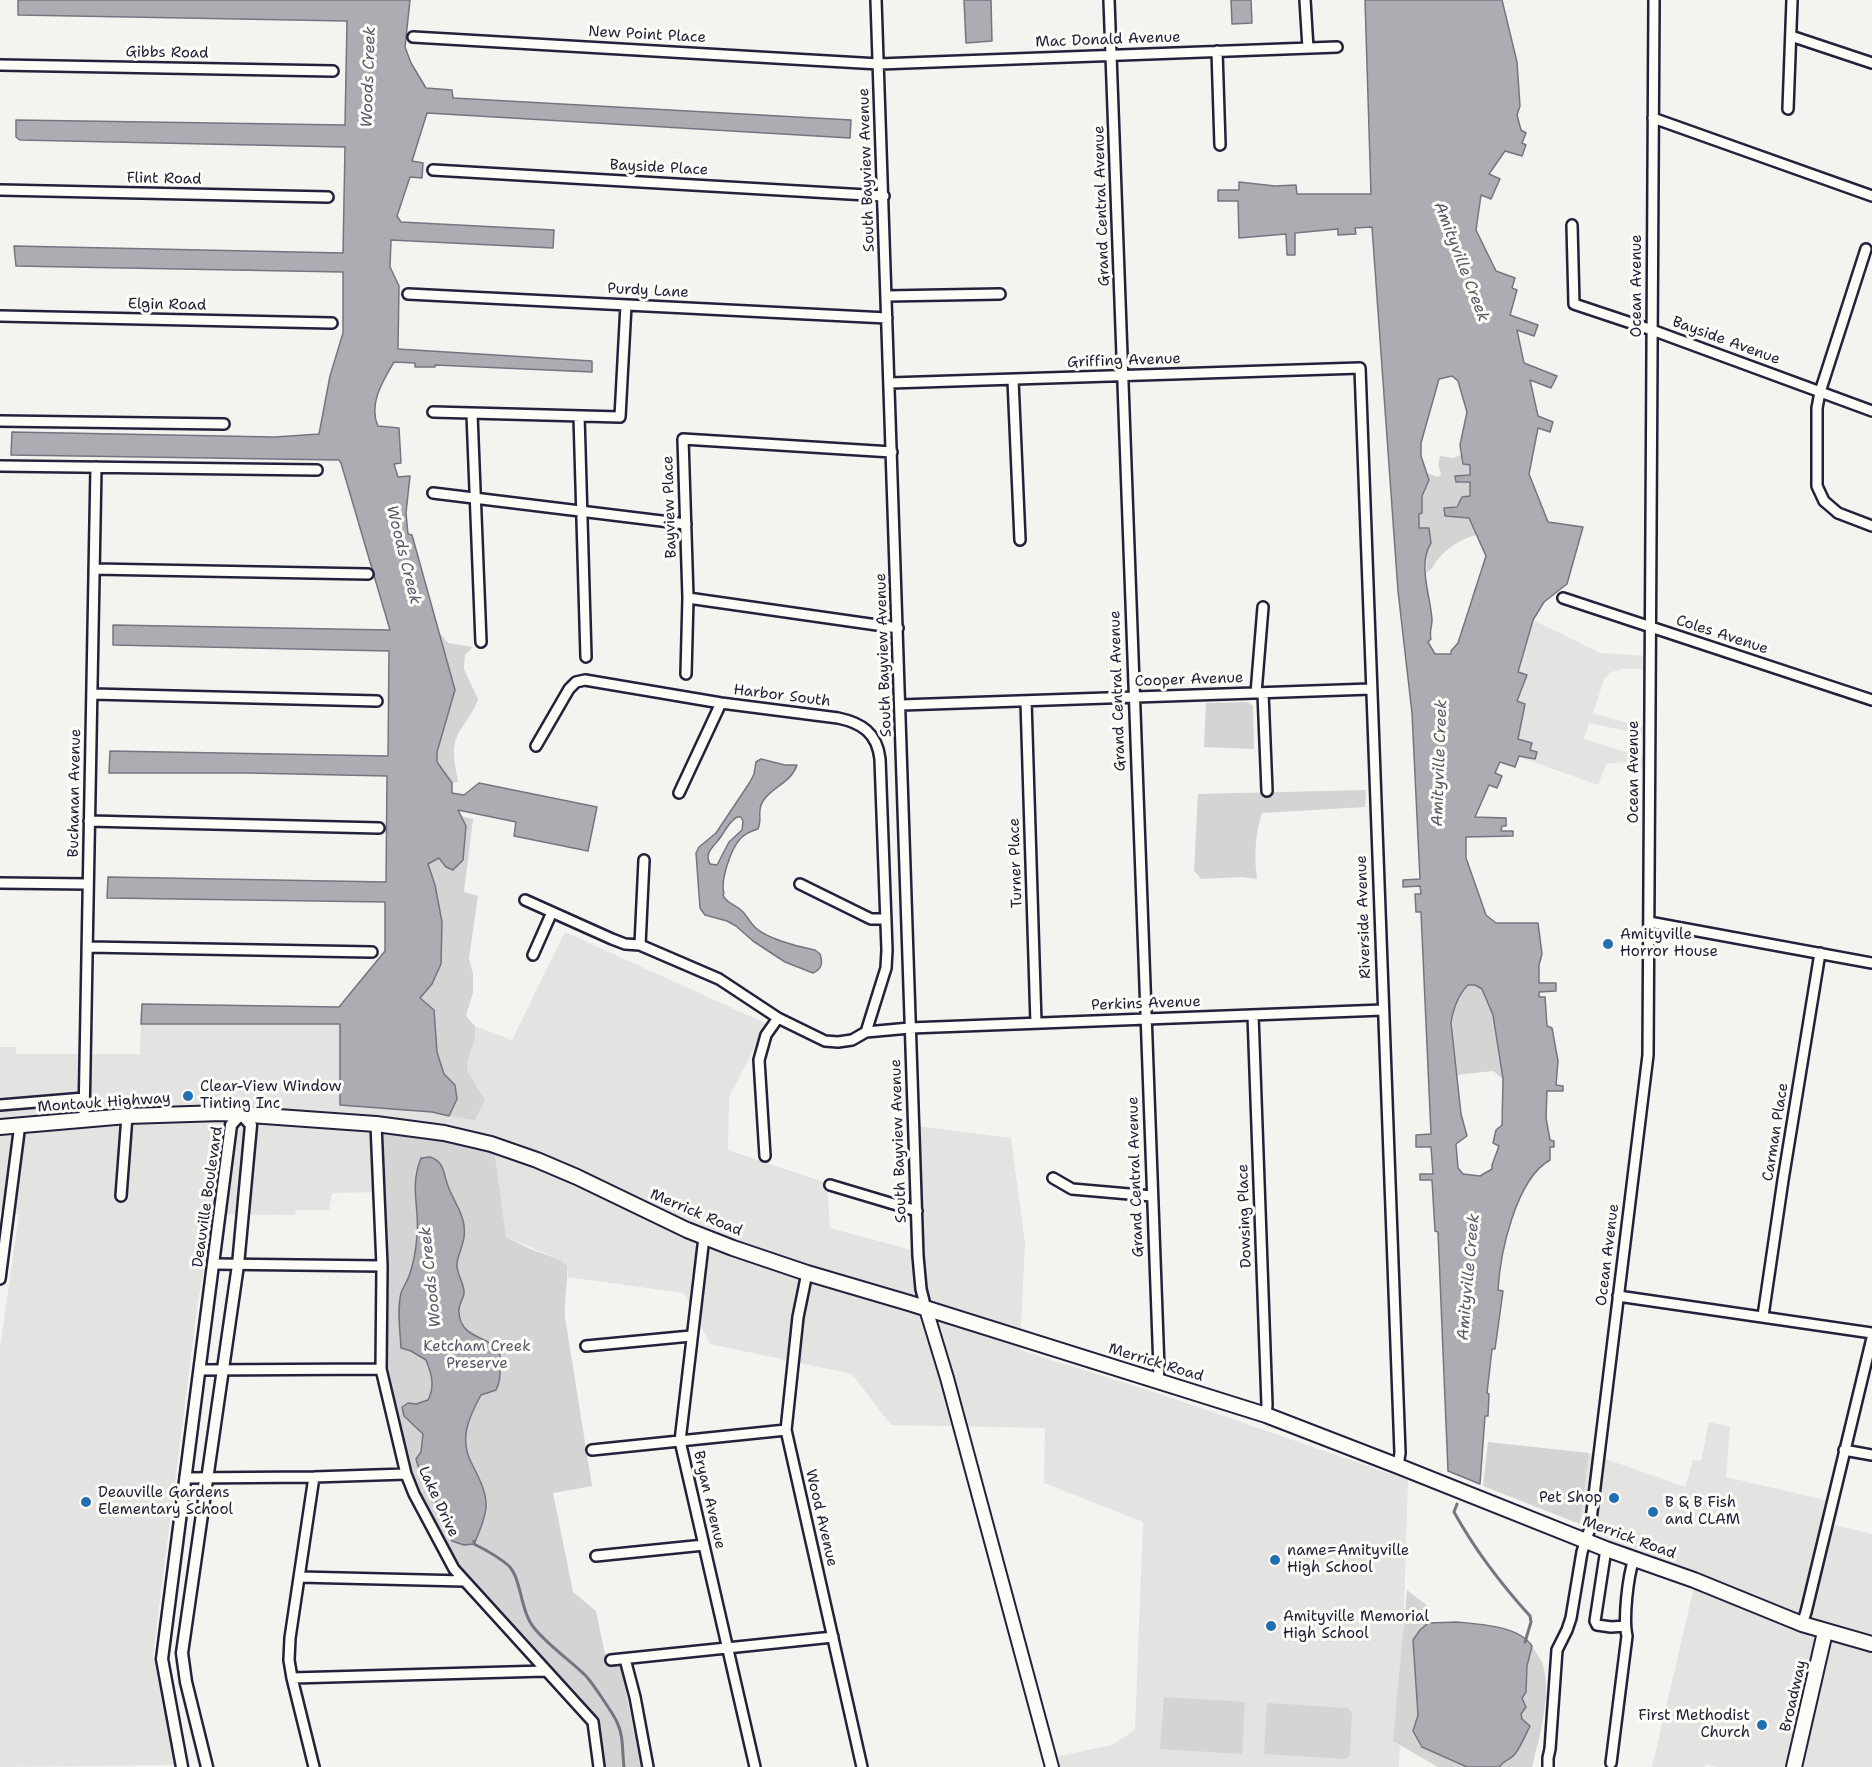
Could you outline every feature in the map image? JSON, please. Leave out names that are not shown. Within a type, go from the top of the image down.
[{"type":"main road","name":"Montauk Highway","points":[[0,1127],[127,1116],[222,1113],[376,1124],[425,1130]]},
{"type":"main road","name":"Merrick Road","points":[[425,1130],[482,1141],[537,1160],[704,1237],[807,1273],[1266,1415],[1606,1549],[1702,1583],[1802,1624],[1872,1644]]},
{"type":"main road","points":[[926,1309],[948,1378],[1052,1767]]},
{"type":"main road","name":"Broadway","points":[[1794,1767],[1825,1632]]},
{"type":"street","name":"South Bayview Avenue","points":[[876,0],[916,1211],[921,1288],[926,1309]]},
{"type":"street","name":"Grand Central Avenue","points":[[1109,0],[1158,1381]]},
{"type":"street","points":[[1305,0],[1308,48]]},
{"type":"street","name":"Ocean Avenue","points":[[1548,1767],[1557,1650],[1571,1618],[1582,1552],[1590,1528],[1648,1055],[1654,0]]},
{"type":"street","points":[[1788,110],[1792,0]]},
{"type":"street","points":[[1791,36],[1872,63]]},
{"type":"street","name":"New Point Place","points":[[413,37],[879,64]]},
{"type":"street","name":"Mac Donald Avenue","points":[[879,64],[1337,47]]},
{"type":"street","points":[[1217,51],[1220,145]]},
{"type":"street","name":"Gibbs Road","points":[[0,65],[333,71]]},
{"type":"street","points":[[1653,118],[1872,196]]},
{"type":"street","name":"Bayside Place","points":[[433,170],[884,196]]},
{"type":"street","name":"Flint Road","points":[[0,190],[328,197]]},
{"type":"street","name":"Bayside Avenue","points":[[1572,225],[1574,304],[1652,330],[1872,411]]},
{"type":"street","points":[[1866,249],[1820,392],[1817,408],[1817,486],[1824,501],[1838,513],[1872,526]]},
{"type":"street","name":"Purdy Lane","points":[[408,294],[887,318]]},
{"type":"street","points":[[886,296],[1000,294]]},
{"type":"street","points":[[433,412],[620,417],[626,305]]},
{"type":"street","name":"Elgin Road","points":[[0,316],[332,323]]},
{"type":"street","name":"Griffing Avenue","points":[[890,383],[1360,368]]},
{"type":"street","name":"Riverside Avenue","points":[[1360,368],[1400,1453],[1398,1466]]},
{"type":"street","points":[[1013,380],[1020,540]]},
{"type":"street","points":[[472,414],[481,642]]},
{"type":"street","points":[[579,416],[586,657]]},
{"type":"street","points":[[0,421],[224,424]]},
{"type":"street","name":"Bayview Place","points":[[686,674],[688,598],[683,439],[892,452]]},
{"type":"street","points":[[0,465],[317,470]]},
{"type":"street","name":"Buchanan Avenue","points":[[84,1119],[96,467]]},
{"type":"street","points":[[433,493],[686,524]]},
{"type":"street","points":[[94,569],[368,574]]},
{"type":"street","points":[[688,598],[898,628]]},
{"type":"street","name":"Coles Avenue","points":[[1563,598],[1872,700]]},
{"type":"street","points":[[1263,607],[1260,693],[1267,791]]},
{"type":"street","name":"Harbor South","points":[[536,746],[568,689],[576,682],[585,680],[721,703],[844,719],[861,725],[878,746],[880,759],[887,950],[886,968],[866,1032]]},
{"type":"street","name":"Cooper Avenue","points":[[901,705],[1371,689]]},
{"type":"street","points":[[92,694],[377,701]]},
{"type":"street","name":"Turner Place","points":[[1026,701],[1036,1023]]},
{"type":"street","points":[[679,793],[721,703]]},
{"type":"street","points":[[89,821],[379,828]]},
{"type":"street","points":[[640,945],[644,860]]},
{"type":"street","points":[[0,883],[88,884]]},
{"type":"street","points":[[800,884],[872,920],[886,919]]},
{"type":"street","name":"Perkins Avenue","points":[[525,900],[612,939],[625,944],[640,945],[719,979],[778,1018],[825,1041],[852,1040],[866,1032],[910,1028],[1383,1010]]},
{"type":"street","points":[[533,955],[552,912]]},
{"type":"street","points":[[1649,922],[1872,963]]},
{"type":"street","points":[[87,947],[372,952]]},
{"type":"street","name":"Carman Place","points":[[1763,1316],[1820,953]]},
{"type":"street","name":"Dowsing Place","points":[[1253,1015],[1266,1415]]},
{"type":"street","points":[[765,1156],[759,1060],[766,1035],[778,1018]]},
{"type":"street","points":[[0,1105],[84,1098]]},
{"type":"street","name":"Deauville Boulevard","points":[[182,1767],[162,1659],[231,1125],[241,1114],[251,1125],[238,1265],[182,1653],[186,1682],[207,1767]]},
{"type":"street","points":[[121,1196],[127,1116]]},
{"type":"street","points":[[0,1279],[20,1124]]},
{"type":"street","name":"Lake Drive","points":[[376,1124],[382,1266],[381,1369],[406,1474],[414,1494],[454,1569],[593,1722],[599,1767]]},
{"type":"street","points":[[1053,1178],[1072,1189],[1152,1196]]},
{"type":"street","points":[[830,1185],[916,1211]]},
{"type":"street","name":"Bryan Avenue","points":[[704,1237],[680,1441],[755,1767]]},
{"type":"street","points":[[213,1264],[382,1266]]},
{"type":"street","name":"Wood Avenue","points":[[807,1273],[798,1317],[786,1430],[862,1767]]},
{"type":"street","points":[[1618,1296],[1872,1333]]},
{"type":"street","points":[[586,1346],[691,1335]]},
{"type":"street","points":[[1802,1624],[1872,1338]]},
{"type":"street","points":[[200,1370],[381,1369]]},
{"type":"street","points":[[592,1450],[786,1430]]},
{"type":"street","points":[[1844,1450],[1872,1455]]},
{"type":"street","points":[[185,1478],[406,1474]]},
{"type":"street","points":[[314,1477],[289,1650],[292,1678],[314,1767]]},
{"type":"street","points":[[596,1556],[704,1545]]},
{"type":"street","points":[[1606,1549],[1595,1621],[1602,1627],[1625,1626]]},
{"type":"street","points":[[1611,1763],[1627,1636],[1625,1626],[1629,1577],[1634,1559]]},
{"type":"street","points":[[299,1577],[464,1581]]},
{"type":"street","points":[[611,1660],[833,1637]]},
{"type":"street","points":[[625,1659],[635,1696],[648,1767]]},
{"type":"street","points":[[292,1678],[545,1671]]},
{"type":"shaded area","points":[[1533,620],[1600,653],[1647,656],[1647,669],[1624,669],[1611,672],[1604,679],[1593,713],[1645,728],[1645,735],[1589,723],[1584,739],[1648,759],[1647,769],[1625,762],[1606,764],[1598,785],[1519,757],[1530,750],[1517,739],[1525,704],[1517,702],[1527,675],[1518,672]]},
{"type":"shaded area","points":[[565,932],[767,1024],[729,1097],[728,1150],[827,1183],[830,1228],[915,1251],[910,1125],[1011,1138],[1025,1243],[1020,1350],[1166,1396],[1408,1480],[1399,1767],[1060,1767],[1059,1756],[1112,1745],[1135,1730],[1143,1522],[1044,1483],[1045,1428],[891,1425],[852,1374],[710,1344],[684,1293],[568,1277],[567,1266],[561,1260],[506,1237],[493,1149],[385,1133],[384,1192],[332,1193],[329,1210],[296,1210],[295,1215],[214,1214],[198,1302],[153,1655],[176,1765],[0,1767],[0,1348],[19,1214],[0,1211],[0,1047],[16,1047],[16,1054],[140,1054],[141,1024],[340,1024],[432,1112],[449,1116],[485,1100],[467,1070],[475,1039],[475,1026],[512,1040]]},
{"type":"shaded area","points":[[1709,1422],[1730,1427],[1726,1477],[1834,1502],[1826,1523],[1872,1534],[1872,1767],[1717,1767],[1707,1764],[1704,1767],[1652,1767],[1695,1583],[1574,1539],[1580,1524],[1589,1453],[1685,1487],[1693,1460],[1701,1461]]},
{"type":"green space","points":[[1461,455],[1463,464],[1470,464],[1470,475],[1456,482],[1470,482],[1470,497],[1452,508],[1445,516],[1469,518],[1477,535],[1452,546],[1426,573],[1427,551],[1431,543],[1429,528],[1419,528],[1419,514],[1422,513],[1422,496],[1429,480],[1427,473],[1438,477],[1441,474],[1438,465],[1440,456],[1453,458]]},
{"type":"green space","points":[[440,633],[448,643],[473,647],[465,655],[464,669],[478,699],[455,742],[454,757],[458,782],[452,783],[437,762],[437,751],[455,691]]},
{"type":"green space","points":[[1248,702],[1253,706],[1254,749],[1204,747],[1206,703]]},
{"type":"green space","points":[[1366,790],[1365,807],[1262,813],[1256,846],[1257,879],[1243,877],[1201,879],[1194,870],[1198,794]]},
{"type":"green space","points":[[461,816],[473,819],[464,892],[478,896],[469,958],[473,974],[473,992],[466,1016],[475,1026],[475,1039],[467,1070],[485,1100],[475,1120],[449,1116],[457,1099],[444,1074],[437,1052],[434,1010],[420,998],[432,984],[435,885],[428,864],[439,857],[446,867],[466,826]]},
{"type":"green space","points":[[1468,985],[1475,985],[1482,989],[1493,1015],[1503,1079],[1493,1071],[1456,1075],[1452,1039],[1453,1016],[1460,995]]},
{"type":"green space","name":"Ketcham Creek Preserve","points":[[384,1133],[494,1149],[506,1237],[530,1249],[561,1260],[567,1266],[565,1317],[592,1486],[553,1493],[573,1592],[596,1611],[605,1654],[618,1653],[641,1767],[601,1767],[595,1719],[454,1565],[428,1515],[407,1463],[384,1367]]},
{"type":"green space","points":[[1488,1442],[1589,1453],[1580,1524],[1483,1486]]},
{"type":"green space","points":[[1407,1590],[1429,1607],[1428,1623],[1413,1641],[1418,1715],[1413,1731],[1467,1767],[1438,1767],[1393,1741]]},
{"type":"green space","points":[[1532,1646],[1542,1663],[1545,1674],[1546,1700],[1532,1767],[1499,1767],[1505,1760],[1511,1758],[1529,1726],[1522,1719],[1521,1714],[1525,1705],[1522,1697],[1526,1692],[1527,1666]]},
{"type":"green space","points":[[1164,1697],[1245,1702],[1242,1754],[1160,1749]]},
{"type":"green space","points":[[1267,1703],[1348,1708],[1352,1713],[1350,1755],[1345,1759],[1264,1754]]},
{"type":"water","points":[[18,0],[410,0],[405,47],[411,63],[426,88],[452,90],[453,98],[851,120],[850,138],[427,113],[412,161],[423,163],[422,178],[410,177],[397,216],[401,222],[554,230],[553,248],[391,240],[390,267],[399,286],[398,349],[592,361],[592,372],[435,365],[435,367],[415,367],[415,363],[394,362],[381,385],[376,401],[375,418],[378,426],[399,428],[401,463],[394,464],[398,477],[410,476],[406,513],[408,534],[412,535],[455,690],[437,752],[437,762],[452,783],[452,793],[464,795],[479,783],[597,807],[588,851],[514,836],[516,822],[458,810],[466,826],[463,860],[453,870],[446,867],[439,858],[428,864],[435,885],[442,922],[441,964],[432,984],[420,998],[434,1010],[437,1052],[444,1074],[455,1085],[457,1099],[449,1116],[432,1112],[340,1105],[340,1024],[141,1024],[142,1004],[339,1007],[385,951],[385,902],[107,898],[108,877],[386,882],[387,776],[109,773],[110,751],[388,756],[389,651],[113,645],[113,625],[390,630],[341,463],[339,460],[11,455],[12,432],[275,437],[319,434],[330,376],[343,333],[343,272],[16,266],[14,246],[343,253],[345,147],[20,140],[16,137],[16,120],[345,125],[347,21],[18,15]]},
{"type":"water","points":[[964,0],[991,0],[992,41],[966,43]]},
{"type":"water","points":[[1231,0],[1251,0],[1252,23],[1232,24]]},
{"type":"water","points":[[1365,0],[1502,0],[1517,62],[1520,106],[1517,115],[1521,130],[1526,133],[1522,143],[1526,145],[1522,156],[1505,151],[1489,174],[1500,179],[1491,199],[1481,195],[1476,230],[1496,271],[1515,278],[1512,288],[1517,290],[1510,315],[1538,325],[1534,336],[1517,330],[1524,363],[1557,376],[1551,388],[1530,380],[1538,416],[1553,422],[1550,432],[1538,428],[1529,474],[1548,522],[1583,527],[1567,584],[1544,602],[1533,620],[1518,672],[1527,675],[1517,701],[1525,704],[1518,739],[1532,743],[1530,750],[1537,752],[1535,759],[1519,756],[1515,767],[1500,762],[1495,773],[1502,776],[1497,788],[1489,785],[1475,817],[1506,818],[1506,826],[1502,826],[1501,831],[1513,831],[1513,836],[1466,837],[1466,858],[1486,915],[1496,923],[1538,923],[1542,954],[1539,965],[1539,983],[1556,983],[1556,991],[1539,992],[1539,997],[1545,997],[1547,1026],[1552,1028],[1558,1061],[1556,1085],[1563,1086],[1563,1091],[1547,1091],[1546,1118],[1550,1140],[1554,1141],[1554,1147],[1550,1147],[1550,1160],[1538,1170],[1519,1200],[1502,1257],[1498,1290],[1503,1291],[1495,1349],[1492,1349],[1487,1393],[1489,1394],[1488,1416],[1485,1416],[1480,1484],[1448,1471],[1438,1232],[1435,1231],[1432,1180],[1420,1180],[1420,1174],[1433,1174],[1431,1147],[1416,1147],[1416,1135],[1431,1134],[1421,912],[1416,912],[1415,894],[1421,894],[1420,886],[1403,887],[1403,880],[1420,879],[1412,713],[1398,591],[1372,227],[1355,228],[1356,234],[1338,235],[1338,229],[1295,233],[1295,255],[1287,255],[1286,234],[1239,238],[1238,201],[1218,201],[1218,190],[1239,190],[1239,182],[1275,186],[1296,185],[1297,194],[1371,194]],"holes":[[[1452,376],[1458,381],[1467,412],[1460,445],[1463,464],[1470,465],[1470,475],[1455,476],[1456,482],[1470,482],[1470,496],[1462,497],[1457,507],[1444,508],[1445,516],[1469,518],[1486,556],[1458,643],[1451,654],[1435,654],[1428,642],[1431,639],[1432,620],[1425,571],[1425,561],[1431,543],[1429,528],[1419,528],[1422,496],[1429,480],[1421,456],[1421,443],[1439,379]],[[1468,985],[1475,985],[1482,989],[1493,1015],[1503,1079],[1502,1125],[1496,1130],[1493,1143],[1499,1146],[1492,1169],[1480,1176],[1463,1174],[1458,1168],[1456,1144],[1467,1136],[1461,1114],[1451,1023],[1461,993]]]},
{"type":"water","points":[[761,759],[785,765],[797,765],[791,776],[763,801],[758,829],[743,836],[737,843],[727,865],[723,895],[728,902],[743,912],[758,930],[773,938],[815,950],[820,954],[821,965],[813,973],[785,962],[753,941],[736,926],[705,915],[700,908],[696,853],[699,847],[716,833],[750,782],[756,762]],"holes":[[[737,817],[741,817],[742,830],[729,842],[717,865],[710,864],[709,852],[728,825]]]},
{"type":"water","points":[[430,1157],[441,1165],[464,1223],[463,1240],[457,1263],[464,1290],[459,1309],[461,1322],[471,1334],[492,1344],[500,1357],[500,1377],[496,1390],[481,1395],[467,1428],[467,1453],[482,1484],[486,1501],[483,1521],[474,1544],[464,1545],[452,1541],[430,1487],[421,1476],[416,1459],[421,1452],[423,1434],[404,1416],[402,1407],[408,1403],[416,1404],[428,1400],[432,1385],[426,1360],[401,1348],[399,1313],[401,1293],[411,1271],[416,1246],[418,1226],[416,1179],[421,1158]]},
{"type":"water","points":[[1457,1622],[1509,1630],[1526,1639],[1532,1646],[1527,1666],[1526,1692],[1522,1698],[1526,1707],[1521,1714],[1522,1719],[1530,1726],[1515,1754],[1499,1767],[1467,1767],[1422,1747],[1413,1731],[1418,1715],[1413,1640],[1428,1623]]},
{"type":"waterway","name":"Amityville Creek","points":[[1457,1504],[1454,1512],[1471,1540],[1530,1616],[1531,1622],[1525,1642]]},
{"type":"waterway","name":"Woods Creek","points":[[474,1541],[474,1544],[509,1566],[516,1579],[530,1622],[547,1642],[586,1676],[615,1717],[622,1739],[624,1767]]},
{"type":"place","name":"Amityville Horror House","points":[[1608,944]]},
{"type":"place","name":"Clear-View Window Tinting Inc","points":[[188,1096]]},
{"type":"place","name":"Pet Shop","points":[[1614,1498]]},
{"type":"place","name":"Deauville Gardens Elementary School","points":[[86,1502]]},
{"type":"place","name":"B & B Fish and CLAM","points":[[1653,1512]]},
{"type":"place","name":"name=Amityville High School","points":[[1275,1560]]},
{"type":"place","name":"Amityville Memorial High School","points":[[1271,1626]]},
{"type":"place","name":"First Methodist Church","points":[[1762,1725]]}]
